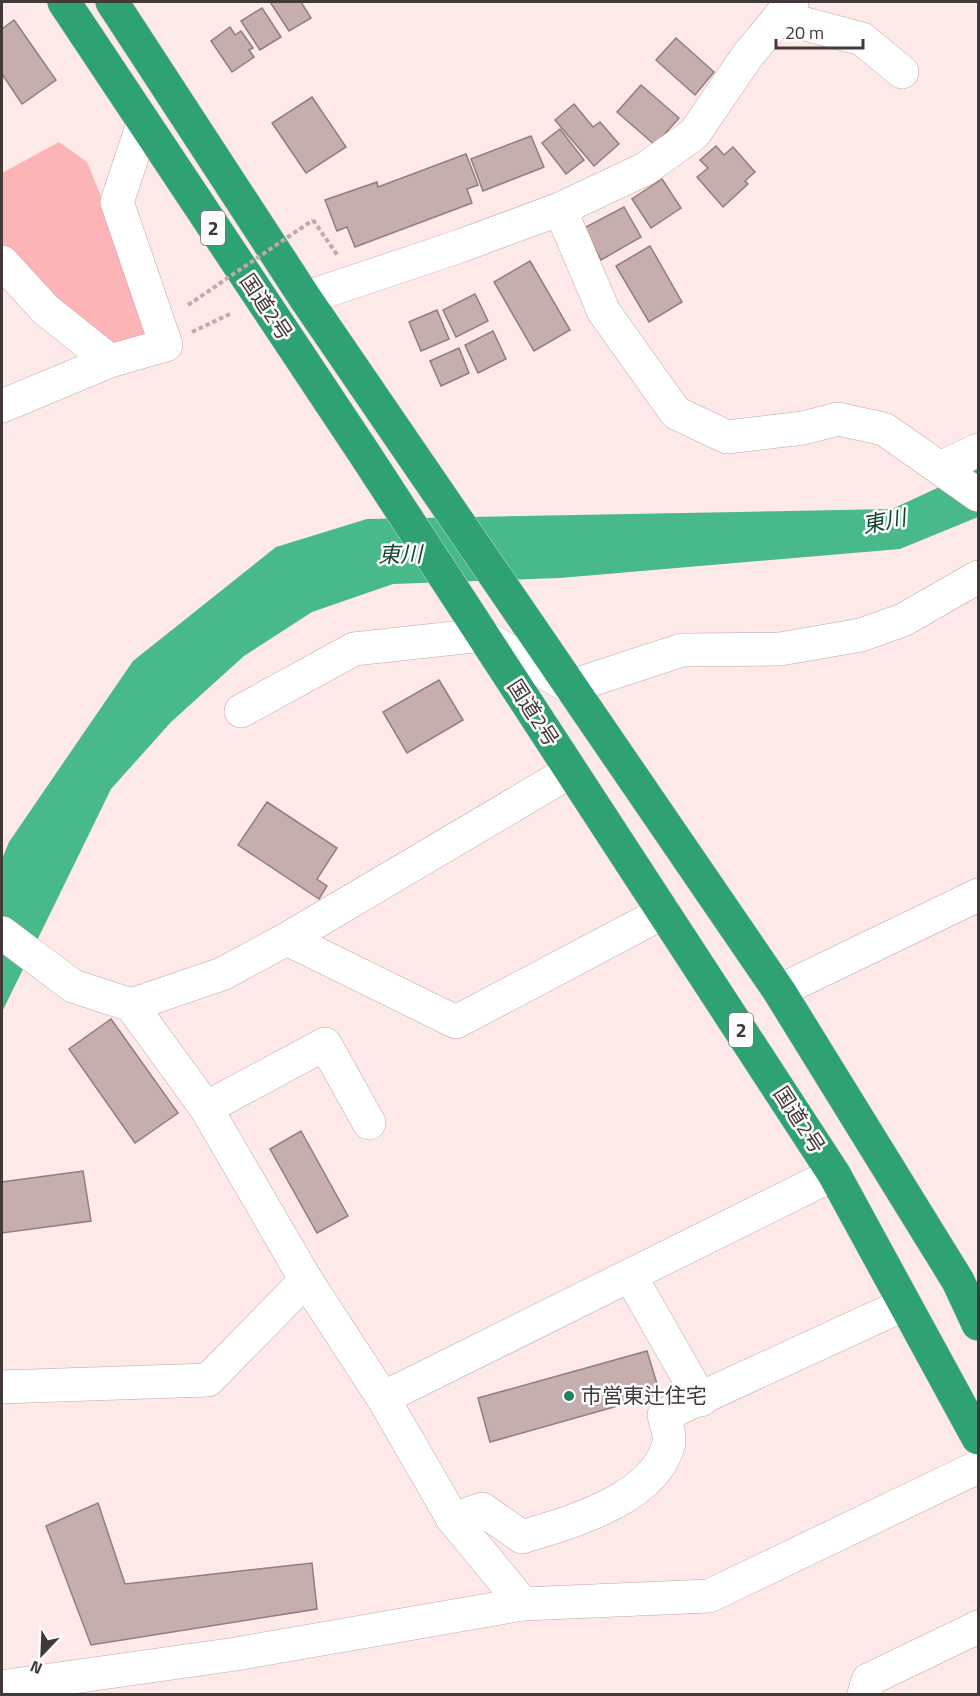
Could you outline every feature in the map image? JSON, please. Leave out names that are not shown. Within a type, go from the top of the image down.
[{"type":"highway","name":"国道2号","points":[[64,2],[364,453],[834,1174],[978,1438]]},
{"type":"highway","name":"国道2号","points":[[112,2],[305,298],[569,687]]},
{"type":"highway","name":"2","points":[[569,687],[779,991],[958,1281],[978,1324]]},
{"type":"street","points":[[305,298],[460,246],[560,209],[645,169],[694,134],[748,55],[785,9],[862,39],[902,72]]},
{"type":"street","points":[[2,406],[110,361],[166,345],[117,202],[143,124]]},
{"type":"street","points":[[560,209],[604,312],[676,413],[727,436],[803,428],[838,419],[884,429],[942,467],[978,495]]},
{"type":"street","points":[[2,262],[46,310],[110,361]]},
{"type":"street","points":[[942,467],[978,450]]},
{"type":"street","points":[[241,711],[354,649],[482,635],[569,687],[682,650],[780,649],[861,635],[903,620],[978,577]]},
{"type":"street","points":[[131,1005],[222,974],[287,939],[571,771]]},
{"type":"street","points":[[779,991],[976,900]]},
{"type":"street","points":[[287,939],[456,1022],[664,912]]},
{"type":"street","points":[[2,933],[73,986],[131,1005],[206,1108],[306,1280],[383,1398],[453,1519],[523,1604]]},
{"type":"street","points":[[206,1108],[325,1044],[369,1123]]},
{"type":"street","points":[[383,1398],[631,1277],[834,1174]]},
{"type":"street","points":[[631,1277],[701,1400]]},
{"type":"street","points":[[2,1387],[208,1380],[306,1280]]},
{"type":"street","points":[[453,1519],[482,1509],[522,1537],[585,1517],[640,1486],[660,1466],[669,1440],[664,1415],[701,1400],[905,1304]]},
{"type":"street","points":[[2,1687],[236,1654],[523,1604],[709,1596],[978,1467]]},
{"type":"street","points":[[864,1695],[868,1680],[978,1627]]},
{"type":"path","points":[[188,305],[313,220],[343,263]]},
{"type":"path","points":[[184,336],[232,313]]},
{"type":"shaded area","points":[[59,142],[87,162],[159,339],[113,353],[2,254],[2,173]]},
{"type":"water","name":"東川","points":[[978,469],[978,517],[900,549],[560,578],[393,584],[312,612],[244,656],[171,722],[111,789],[2,1012],[2,859],[9,842],[133,661],[276,547],[367,519],[892,509]]},
{"type":"building","points":[[270,2],[301,2],[311,18],[289,31]]},
{"type":"building","points":[[262,8],[281,37],[260,50],[241,21]]},
{"type":"building","points":[[14,20],[56,80],[22,104],[2,74],[2,29]]},
{"type":"building","points":[[230,27],[235,35],[241,31],[253,48],[249,50],[254,57],[232,72],[211,41]]},
{"type":"building","points":[[676,38],[714,72],[695,95],[656,60]]},
{"type":"building","points":[[641,85],[679,118],[655,145],[617,112]]},
{"type":"building","points":[[312,97],[346,147],[306,173],[272,123]]},
{"type":"building","points":[[574,104],[593,127],[600,122],[619,144],[594,166],[555,120]]},
{"type":"building","points":[[560,129],[584,160],[566,174],[542,143]]},
{"type":"building","points":[[531,136],[544,167],[483,191],[471,159]]},
{"type":"building","points":[[716,146],[724,155],[733,147],[755,172],[745,181],[748,184],[723,207],[697,177],[708,168],[700,160]]},
{"type":"building","points":[[466,154],[478,185],[467,189],[472,203],[355,247],[347,227],[337,231],[325,200],[377,182],[378,187]]},
{"type":"building","points":[[662,179],[681,208],[651,228],[632,199]]},
{"type":"building","points":[[624,207],[641,237],[601,260],[584,228]]},
{"type":"building","points":[[650,246],[682,302],[649,322],[616,266]]},
{"type":"building","points":[[530,261],[570,330],[534,351],[494,282]]},
{"type":"building","points":[[475,294],[488,321],[456,337],[443,310]]},
{"type":"building","points":[[437,310],[449,339],[421,351],[409,322]]},
{"type":"building","points":[[493,331],[506,359],[478,373],[465,345]]},
{"type":"building","points":[[459,348],[469,373],[441,386],[430,361]]},
{"type":"building","points":[[439,680],[463,720],[407,753],[383,712]]},
{"type":"building","points":[[267,802],[337,848],[317,879],[327,886],[319,899],[238,845]]},
{"type":"building","points":[[111,1019],[178,1113],[135,1143],[69,1049]]},
{"type":"building","points":[[301,1131],[348,1216],[317,1233],[270,1149]]},
{"type":"building","points":[[83,1171],[91,1221],[2,1233],[2,1182]]},
{"type":"building","name":"市営東辻住宅","points":[[647,1351],[660,1394],[490,1442],[478,1398]]},
{"type":"building","points":[[98,1503],[125,1584],[312,1563],[317,1609],[91,1645],[46,1526]]},
{"type":"place","name":"市営東辻住宅","points":[[569,1396]]}]
